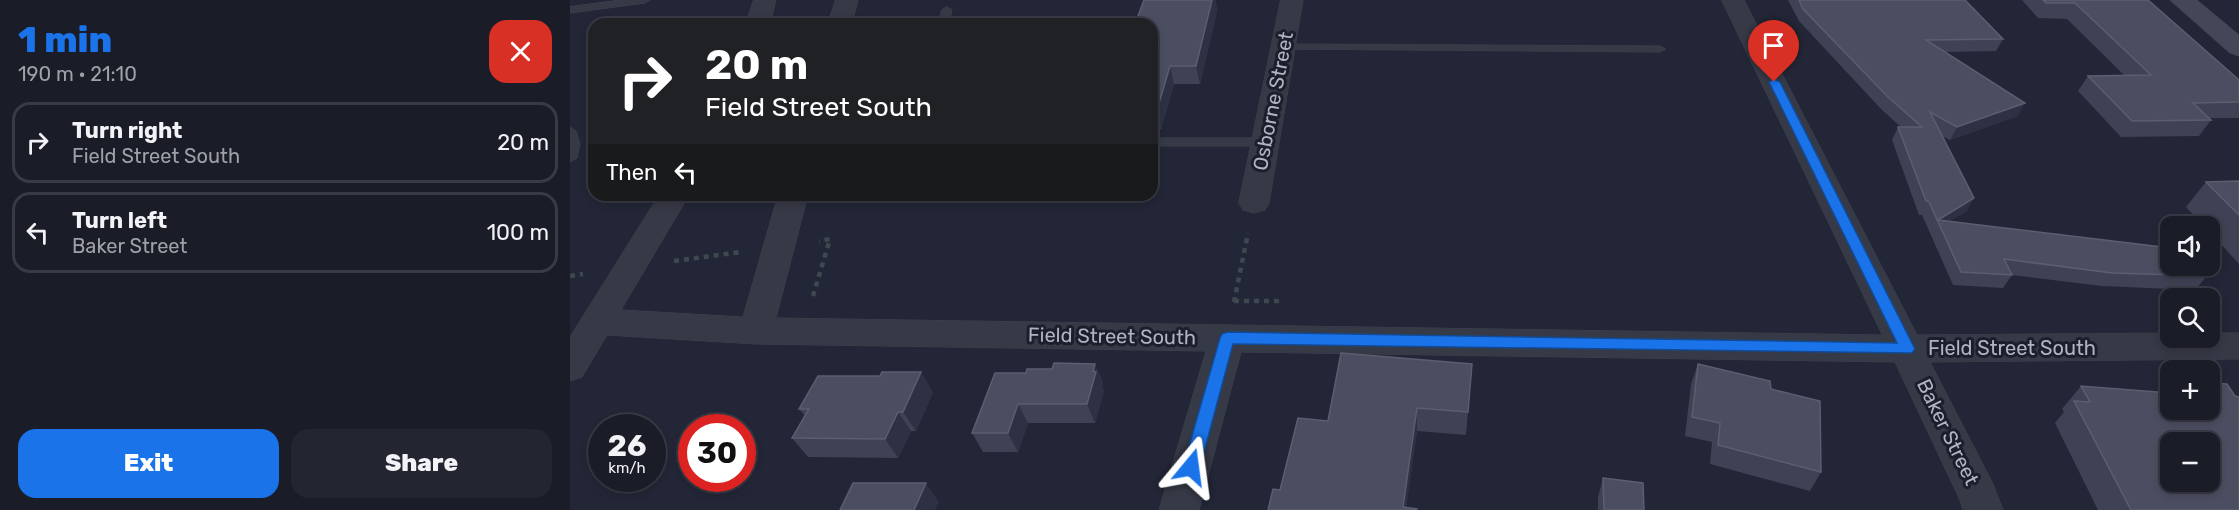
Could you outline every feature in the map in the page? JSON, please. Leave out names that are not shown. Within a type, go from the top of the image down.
[{"type":"main road","points":[[2182,0],[2239,48]]},
{"type":"street","points":[[760,18],[765,0]]},
{"type":"street","points":[[842,18],[847,0]]},
{"type":"street","name":"Osborne Street","points":[[1254,203],[1292,0]]},
{"type":"street","name":"Baker Street","points":[[1733,0],[1907,349],[1979,497],[1983,510]]},
{"type":"street","points":[[570,368],[670,201]]},
{"type":"street","points":[[756,330],[791,201]]},
{"type":"street","name":"Field Street South","points":[[598,322],[756,330],[1907,349],[2239,346]]},
{"type":"street","points":[[1179,510],[1227,338]]},
{"type":"lane","points":[[570,10],[645,0]]},
{"type":"lane","points":[[945,18],[947,10]]},
{"type":"lane","points":[[1283,47],[1660,49]]},
{"type":"lane","points":[[570,131],[574,152],[570,158]]},
{"type":"lane","points":[[1158,142],[1266,142]]},
{"type":"path","points":[[1227,338],[1254,203]]},
{"type":"building","points":[[1144,0],[1212,0],[1196,66],[1170,66],[1158,107],[1158,18],[1137,18]]},
{"type":"building","points":[[1799,0],[1965,0],[2003,39],[1926,40],[2025,103],[1957,127],[1930,112],[1974,198],[1938,220],[2160,247],[2160,275],[2112,273],[2004,259],[2012,275],[1961,272],[1929,202],[1926,201],[1898,127],[1922,127],[1888,97],[1803,9]]},
{"type":"building","points":[[2043,0],[2148,0],[2239,80],[2239,102],[2193,103],[2211,120],[2132,121],[2088,76],[2151,75],[2075,3],[2046,3]]},
{"type":"building","points":[[2239,181],[2239,215],[2206,182]]},
{"type":"building","points":[[1341,353],[1472,364],[1468,412],[1417,408],[1403,507],[1417,510],[1268,510],[1273,489],[1280,490],[1298,418],[1328,421]]},
{"type":"building","points":[[1054,363],[1095,364],[1093,371],[1096,372],[1087,404],[1018,404],[1008,433],[972,433],[995,373],[1026,373],[1027,369],[1052,369]]},
{"type":"building","points":[[1698,364],[1770,381],[1771,389],[1820,401],[1821,472],[1718,445],[1720,423],[1692,417]]},
{"type":"building","points":[[882,372],[921,372],[903,412],[898,412],[885,439],[792,438],[809,409],[799,409],[818,376],[880,376]]},
{"type":"building","points":[[2220,384],[2227,384],[2235,396],[2239,397],[2239,510],[2131,510],[2074,401],[2090,402],[2081,386],[2160,392],[2160,420],[2220,420]]},
{"type":"building","points":[[1603,478],[1643,483],[1644,510],[1604,510]]},
{"type":"building","points":[[853,483],[926,483],[914,510],[840,510]]},
{"type":"route","points":[[1191,467],[1227,338],[1907,349],[1774,82]]}]
